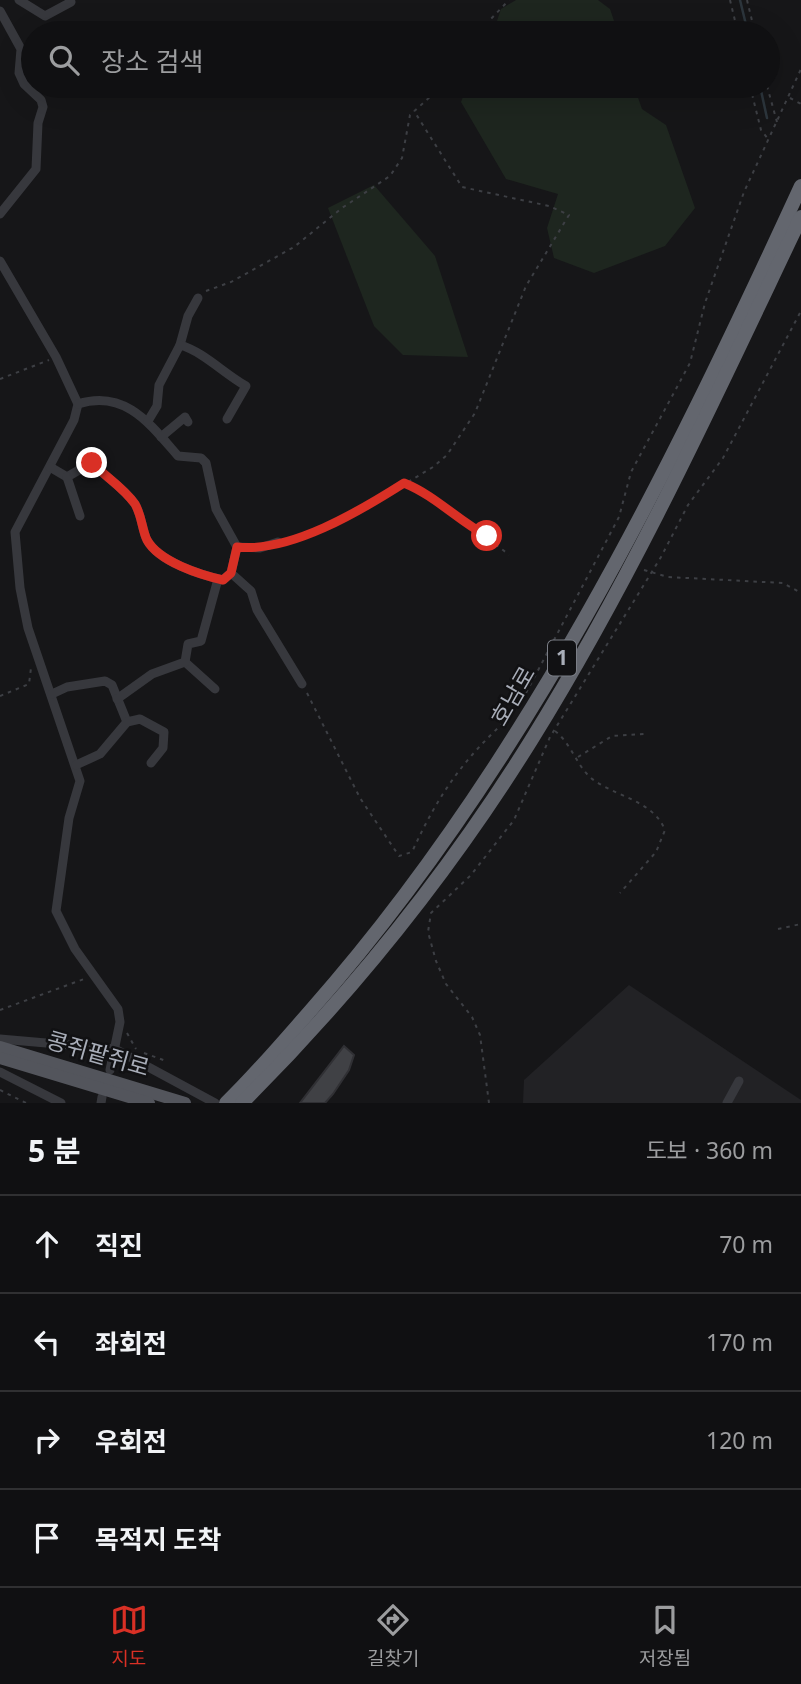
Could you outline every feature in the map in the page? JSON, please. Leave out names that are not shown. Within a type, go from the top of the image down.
[{"type":"highway","name":"호남로","points":[[242,1103],[252,1086],[394,912],[516,738],[634,528],[801,187]]},
{"type":"highway","name":"호남로","points":[[226,1103],[252,1086],[364,971],[416,906],[531,740],[648,531],[801,217]]},
{"type":"main road","name":"콩쥐팥쥐로","points":[[0,1047],[185,1103]]},
{"type":"main road","name":"콩쥐팥쥐로","points":[[0,1058],[149,1103]]},
{"type":"street","points":[[19,0],[45,16],[71,2]]},
{"type":"street","points":[[0,11],[21,49],[21,77]]},
{"type":"street","points":[[0,214],[36,169],[38,124],[43,107],[39,98]]},
{"type":"street","points":[[0,261],[56,357],[78,404],[74,420],[15,531],[20,588],[37,652],[80,781],[69,818],[56,911],[60,925],[118,1009],[120,1022],[110,1070]]},
{"type":"street","points":[[148,421],[157,406],[159,385],[180,345],[188,316],[198,298]]},
{"type":"street","points":[[180,345],[195,349],[224,373],[246,386],[227,419]]},
{"type":"street","points":[[67,477],[92,463],[126,493],[136,506],[147,540],[158,551],[202,577],[223,580],[231,573],[237,547],[216,509],[206,463],[201,458],[178,456],[148,421],[114,400],[93,399],[78,404]]},
{"type":"street","points":[[161,436],[185,416],[188,422]]},
{"type":"street","points":[[50,467],[67,477],[80,516]]},
{"type":"street","points":[[237,547],[260,548],[278,542]]},
{"type":"street","points":[[231,573],[251,591],[257,610],[302,684]]},
{"type":"street","points":[[185,662],[188,644],[201,641],[218,579]]},
{"type":"street","points":[[185,662],[215,689]]},
{"type":"street","points":[[117,699],[152,674],[185,662]]},
{"type":"street","points":[[52,694],[67,687],[105,681],[112,685],[127,722]]},
{"type":"street","points":[[76,765],[100,754],[127,722],[148,721],[164,732],[163,748],[151,763]]},
{"type":"street","points":[[0,1039],[115,1049],[215,1103]]},
{"type":"street","points":[[0,1072],[61,1103]]},
{"type":"street","points":[[727,1103],[738,1081]]},
{"type":"path","points":[[489,21],[509,0]]},
{"type":"path","points":[[730,0],[735,21]]},
{"type":"path","points":[[747,0],[752,21]]},
{"type":"path","points":[[523,699],[619,517],[631,472],[690,363],[705,303],[744,192],[801,69]]},
{"type":"path","points":[[788,97],[801,104]]},
{"type":"path","points":[[198,298],[209,288],[231,282],[294,247],[342,208],[390,176],[402,158],[406,127],[414,111],[429,98]]},
{"type":"path","points":[[753,98],[761,130],[768,139]]},
{"type":"path","points":[[770,98],[777,122]]},
{"type":"path","points":[[278,542],[345,520],[433,467],[461,438],[475,413],[527,286],[569,215],[549,206],[462,187],[414,111]]},
{"type":"path","points":[[489,1103],[480,1035],[472,1017],[446,984],[428,932],[431,913],[486,858],[514,820],[554,731],[651,573],[688,505],[723,458],[801,311]]},
{"type":"path","points":[[0,379],[56,357]]},
{"type":"path","points":[[404,483],[436,498],[459,520],[487,536],[509,555]]},
{"type":"path","points":[[604,545],[610,550]]},
{"type":"path","points":[[645,570],[651,573],[783,583],[801,593]]},
{"type":"path","points":[[0,696],[29,684],[31,657],[37,652]]},
{"type":"path","points":[[302,684],[360,798],[399,856],[412,852],[431,812],[463,762],[517,712]]},
{"type":"path","points":[[554,731],[578,758],[592,780],[651,809],[660,817],[666,830],[656,852],[620,893]]},
{"type":"path","points":[[578,758],[612,736],[644,734]]},
{"type":"path","points":[[412,852],[418,856]]},
{"type":"path","points":[[453,881],[457,885]]},
{"type":"path","points":[[778,929],[801,924]]},
{"type":"path","points":[[0,1010],[94,975]]},
{"type":"path","points":[[120,1022],[133,1047],[166,1061]]},
{"type":"path","points":[[0,1090],[26,1103]]},
{"type":"path","points":[[7,1103],[10,1096]]},
{"type":"shaded area","points":[[516,0],[598,0],[610,9],[614,21],[497,21],[501,9]]},
{"type":"shaded area","points":[[462,98],[638,98],[642,109],[666,125],[695,208],[665,246],[594,273],[554,258],[547,228],[558,194],[506,179],[461,102]]},
{"type":"shaded area","points":[[374,185],[435,256],[468,357],[403,355],[374,326],[328,208]]},
{"type":"shaded area","points":[[629,985],[801,1100],[801,1103],[523,1103],[524,1080]]},
{"type":"building","points":[[344,1046],[354,1055],[349,1070],[333,1094],[325,1103],[300,1103]]},
{"type":"waterway","points":[[740,0],[745,21]]},
{"type":"waterway","points":[[763,98],[767,118]]},
{"type":"route","points":[[92,463],[126,493],[136,506],[147,540],[158,551],[202,577],[223,580],[231,573],[237,547],[260,548],[345,520],[404,483],[436,498],[459,520],[487,536]]}]
